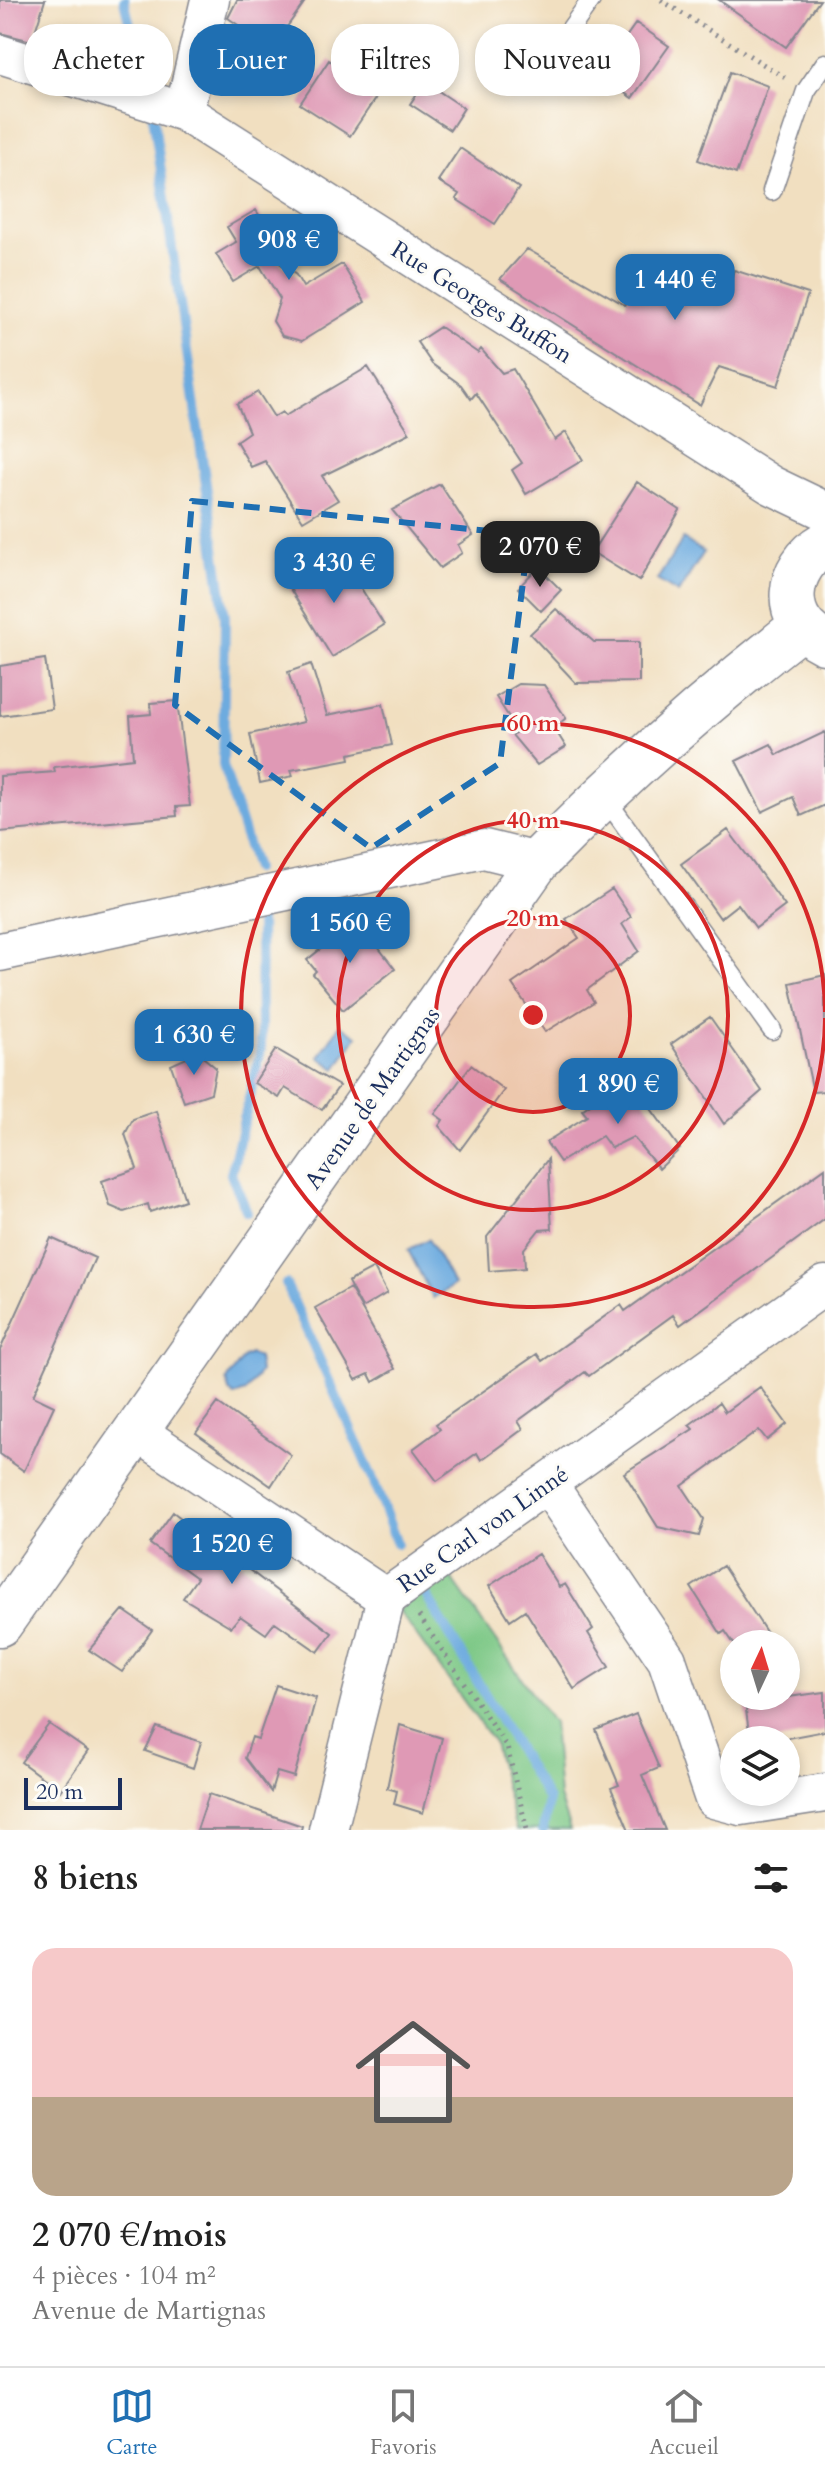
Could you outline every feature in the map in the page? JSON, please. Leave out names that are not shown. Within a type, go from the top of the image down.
[{"type":"street","points":[[184,112],[210,0]]},
{"type":"street","name":"Rue Georges Buffon","points":[[0,54],[184,112],[771,485],[825,511]]},
{"type":"street","points":[[814,634],[791,596],[793,579],[805,558],[825,544]]},
{"type":"street","name":"Avenue de Martignas","points":[[0,1624],[537,862],[603,795],[737,676],[814,634]]},
{"type":"street","points":[[0,952],[484,849],[537,862]]},
{"type":"street","name":"Rue Carl von Linné","points":[[136,1431],[393,1593],[825,1285]]},
{"type":"street","points":[[547,1483],[667,1660],[714,1799],[741,1806],[825,1793]]},
{"type":"street","points":[[328,1830],[393,1593]]},
{"type":"lane","points":[[574,24],[591,0]]},
{"type":"lane","points":[[772,191],[806,91],[825,63]]},
{"type":"lane","points":[[603,795],[772,1030]]},
{"type":"path","points":[[661,0],[806,91]]},
{"type":"path","points":[[393,1593],[507,1747],[527,1830]]},
{"type":"highlighted area","points":[[192,501],[529,535],[500,763],[371,848],[175,705]]},
{"type":"green space","points":[[448,1573],[553,1723],[559,1797],[570,1830],[516,1830],[494,1743],[398,1610]]},
{"type":"water","points":[[683,539],[704,552],[678,593],[657,580]]},
{"type":"water","points":[[340,1025],[357,1036],[336,1069],[319,1057]]},
{"type":"water","points":[[428,1239],[454,1285],[433,1298],[408,1250]]},
{"type":"water","points":[[250,1354],[258,1358],[260,1372],[246,1392],[234,1396],[229,1391],[227,1380],[244,1357]]},
{"type":"building","points":[[0,0],[45,0],[37,24],[24,24],[24,39],[0,33]]},
{"type":"building","points":[[237,0],[306,0],[289,24],[237,24],[228,18]]},
{"type":"building","points":[[719,0],[820,0],[786,47]]},
{"type":"building","points":[[640,26],[669,46],[640,87]]},
{"type":"building","points":[[329,60],[331,96],[377,96],[350,136],[300,104],[305,96],[315,96],[315,81]]},
{"type":"building","points":[[730,72],[768,86],[736,174],[698,160]]},
{"type":"building","points":[[415,96],[446,96],[464,108],[450,130],[410,104]]},
{"type":"building","points":[[460,148],[519,188],[495,224],[456,199],[459,194],[438,181]]},
{"type":"building","points":[[256,210],[282,253],[277,261],[296,275],[303,287],[342,264],[365,302],[302,341],[282,336],[273,321],[280,299],[260,266],[233,282],[216,254],[236,242],[227,227]]},
{"type":"building","points":[[527,249],[625,305],[638,266],[726,294],[734,270],[808,294],[778,386],[719,367],[700,405],[500,279]]},
{"type":"building","points":[[440,327],[478,353],[481,349],[502,373],[513,369],[555,440],[566,432],[583,460],[526,494],[512,470],[522,463],[476,393],[471,399],[461,385],[432,364],[417,342]]},
{"type":"building","points":[[368,367],[410,433],[322,476],[338,500],[303,521],[265,461],[251,467],[236,441],[249,432],[237,404],[258,392],[274,417],[282,412],[285,416]]},
{"type":"building","points":[[637,482],[680,510],[639,581],[592,552]]},
{"type":"building","points":[[440,484],[473,535],[458,545],[462,553],[440,568],[392,510]]},
{"type":"building","points":[[319,558],[327,571],[344,561],[384,625],[332,657],[284,579]]},
{"type":"building","points":[[538,567],[561,590],[541,611],[518,588]]},
{"type":"building","points":[[556,609],[594,642],[639,642],[639,682],[576,683],[530,634]]},
{"type":"building","points":[[45,659],[52,709],[0,716],[0,666]]},
{"type":"building","points":[[311,664],[327,715],[383,704],[392,745],[349,754],[350,759],[291,770],[293,776],[260,783],[250,734],[304,722],[288,672]]},
{"type":"building","points":[[518,684],[544,685],[566,718],[554,728],[566,747],[537,765],[512,735],[518,731],[496,697]]},
{"type":"building","points":[[177,701],[190,806],[176,807],[177,816],[0,832],[0,776],[55,772],[54,767],[133,758],[130,716],[151,714],[150,703]]},
{"type":"building","points":[[825,732],[825,805],[801,816],[793,797],[762,812],[736,761],[771,744],[777,755]]},
{"type":"building","points":[[728,830],[785,906],[756,928],[738,904],[720,918],[681,864]]},
{"type":"building","points":[[612,889],[631,917],[622,924],[639,951],[587,990],[594,1002],[545,1032],[512,984],[579,938],[566,919]]},
{"type":"building","points":[[357,920],[395,969],[343,1010],[313,974],[316,971],[307,960]]},
{"type":"building","points":[[825,975],[825,1091],[813,1092],[790,983]]},
{"type":"building","points":[[710,1017],[762,1091],[724,1124],[671,1044]]},
{"type":"building","points":[[276,1049],[339,1086],[322,1110],[285,1088],[279,1098],[254,1083]]},
{"type":"building","points":[[198,1053],[216,1068],[211,1093],[184,1102],[171,1065]]},
{"type":"building","points":[[471,1065],[504,1090],[460,1150],[439,1126],[443,1120],[435,1114]]},
{"type":"building","points":[[628,1077],[680,1149],[659,1169],[633,1137],[611,1148],[602,1136],[560,1162],[546,1142],[587,1116],[582,1110]]},
{"type":"building","points":[[156,1111],[185,1200],[150,1212],[148,1204],[124,1212],[110,1206],[102,1181],[137,1169],[125,1134],[133,1119]]},
{"type":"building","points":[[548,1159],[552,1229],[539,1230],[524,1249],[525,1268],[489,1271],[487,1237]]},
{"type":"building","points":[[825,1168],[825,1219],[680,1325],[673,1315],[589,1376],[585,1372],[518,1421],[523,1429],[481,1460],[477,1453],[437,1481],[413,1449],[440,1429],[436,1424],[537,1354],[542,1361],[621,1305],[625,1311]]},
{"type":"building","points":[[51,1238],[95,1258],[33,1396],[54,1406],[24,1471],[0,1454],[0,1350]]},
{"type":"building","points":[[374,1268],[387,1293],[362,1308],[348,1282]]},
{"type":"building","points":[[350,1288],[395,1369],[373,1382],[369,1374],[356,1380],[315,1308]]},
{"type":"building","points":[[760,1387],[787,1424],[767,1440],[759,1430],[682,1486],[704,1519],[699,1536],[658,1527],[624,1473],[693,1429],[689,1425],[719,1403],[725,1412]]},
{"type":"building","points":[[218,1403],[291,1455],[271,1486],[196,1433]]},
{"type":"building","points":[[173,1512],[332,1633],[318,1652],[275,1622],[266,1634],[240,1616],[231,1627],[183,1598],[197,1578],[150,1544]]},
{"type":"building","points":[[538,1554],[559,1587],[565,1584],[593,1629],[588,1633],[609,1667],[574,1689],[525,1610],[510,1620],[489,1586]]},
{"type":"building","points":[[723,1566],[765,1630],[720,1630],[720,1632],[691,1587]]},
{"type":"building","points":[[123,1610],[152,1630],[122,1672],[89,1650]]},
{"type":"building","points":[[276,1685],[316,1698],[294,1777],[277,1772],[271,1792],[245,1758],[252,1737],[258,1739]]},
{"type":"building","points":[[825,1692],[825,1731],[800,1736],[800,1726],[748,1726],[746,1710],[800,1710],[800,1695]]},
{"type":"building","points":[[636,1714],[659,1768],[642,1775],[665,1830],[629,1830],[611,1788],[619,1785],[596,1730]]},
{"type":"building","points":[[49,1724],[88,1751],[60,1791],[21,1762]]},
{"type":"building","points":[[400,1725],[442,1738],[423,1813],[394,1804],[397,1791],[387,1788]]},
{"type":"building","points":[[157,1727],[201,1742],[193,1768],[145,1751]]},
{"type":"building","points":[[209,1794],[302,1826],[301,1830],[197,1830]]},
{"type":"waterway","points":[[124,0],[130,24]]},
{"type":"waterway","points":[[153,115],[225,617],[223,765],[255,869]]},
{"type":"waterway","points":[[247,1212],[231,1174],[261,1049],[260,909]]},
{"type":"waterway","points":[[286,1284],[372,1477],[397,1544]]},
{"type":"waterway","points":[[426,1595],[548,1800],[543,1830]]}]
